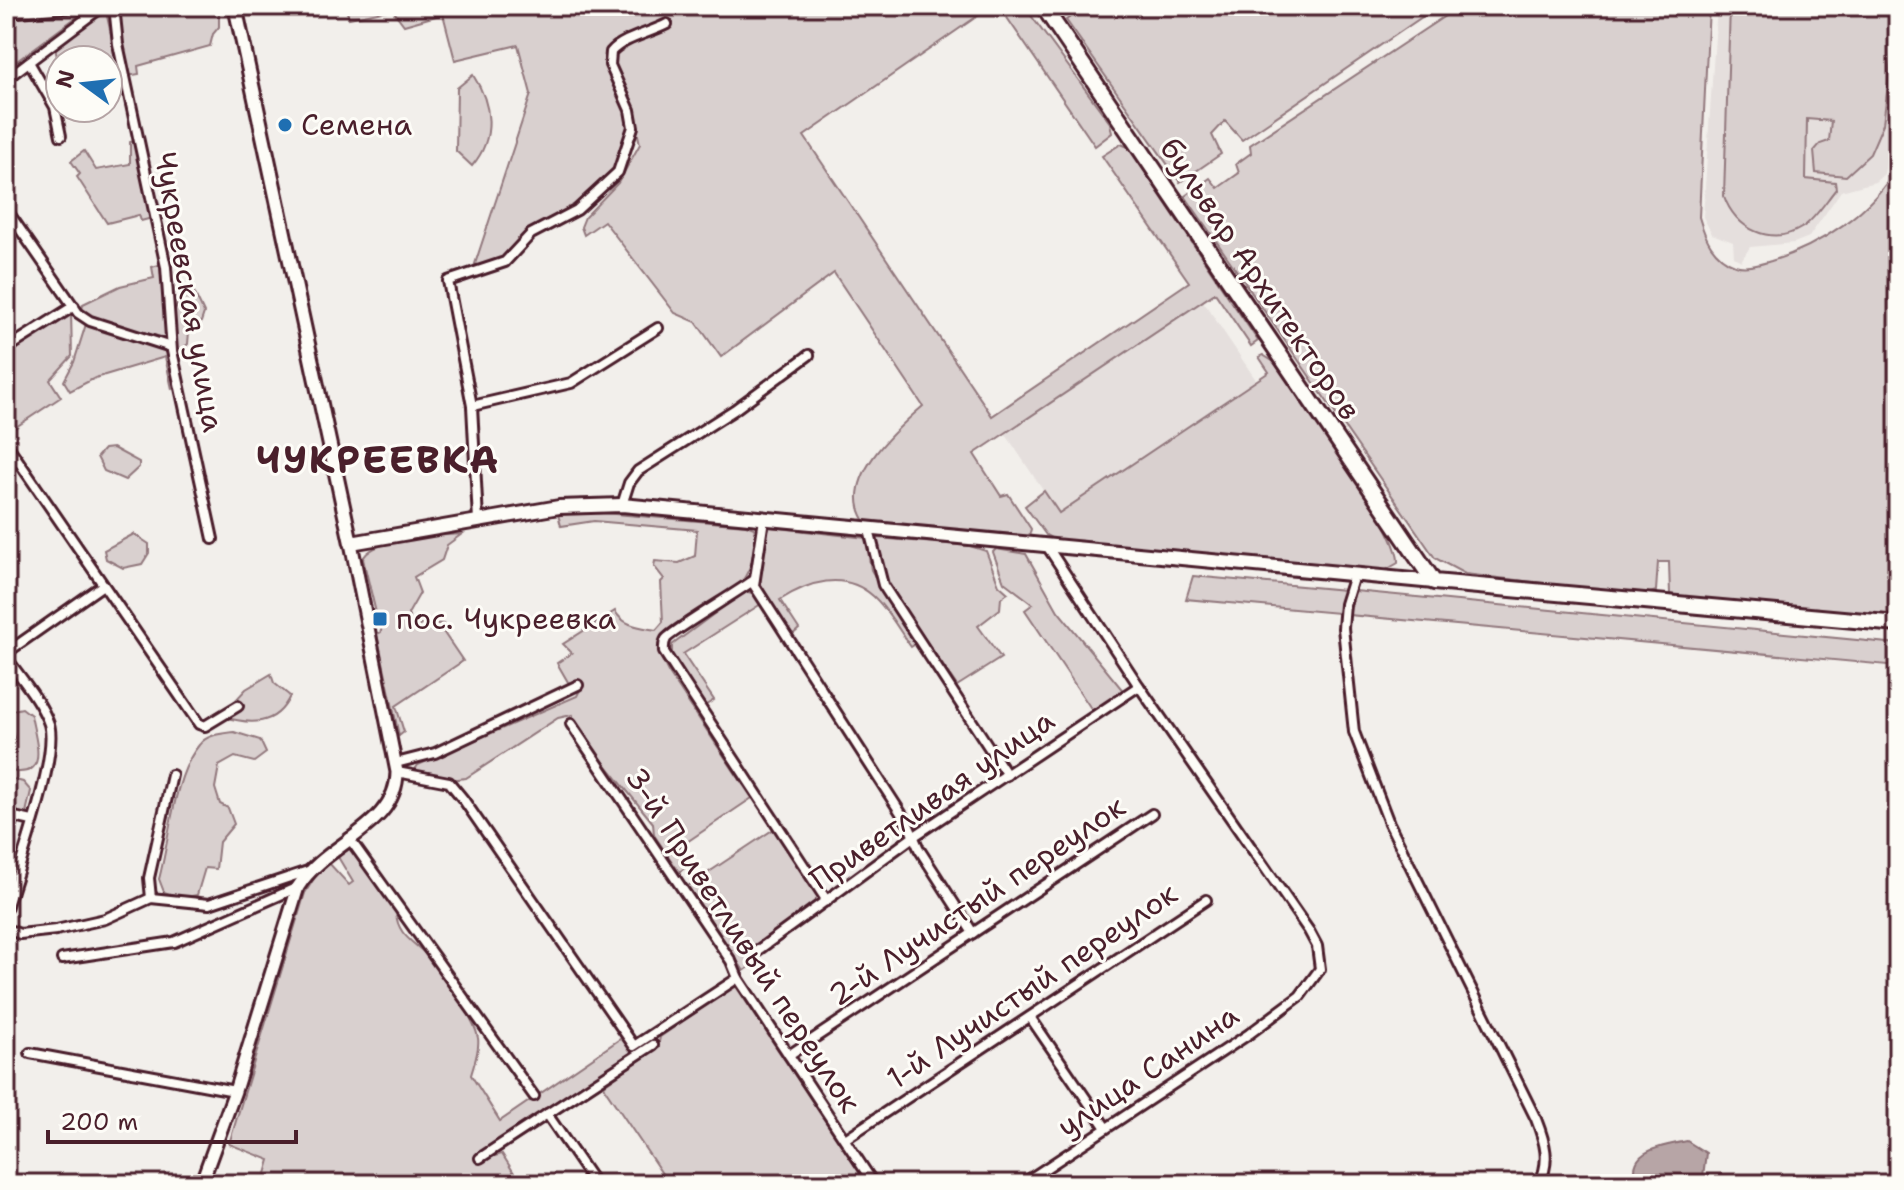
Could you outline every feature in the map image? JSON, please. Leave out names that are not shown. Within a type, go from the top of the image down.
[{"type":"main road","points":[[235,6],[351,543],[559,507],[622,505],[1898,624]]},
{"type":"main road","name":"бульвар Архитекторов","points":[[1043,6],[1434,582]]},
{"type":"street","points":[[6,13],[90,6]]},
{"type":"street","points":[[6,79],[103,6]]},
{"type":"street","name":"Чукреевская улица","points":[[114,6],[118,44],[166,267],[171,347],[213,539]]},
{"type":"street","points":[[478,520],[472,406],[448,281],[505,262],[531,234],[565,219],[611,182],[625,159],[633,127],[630,110],[610,65],[611,52],[617,44],[646,36],[667,24]]},
{"type":"street","points":[[29,62],[55,107],[61,136]]},
{"type":"street","points":[[6,209],[74,306],[90,321],[171,347]]},
{"type":"street","points":[[6,349],[74,306]]},
{"type":"street","points":[[472,406],[561,388],[658,328]]},
{"type":"street","points":[[622,505],[629,483],[638,471],[734,410],[809,355]]},
{"type":"street","points":[[6,443],[199,724],[205,726],[219,720],[238,706]]},
{"type":"street","points":[[764,519],[754,580],[814,682],[973,933]]},
{"type":"street","points":[[869,530],[883,585],[1007,775]]},
{"type":"street","points":[[201,1184],[235,1091],[298,887],[308,871],[389,805],[396,768],[351,543]]},
{"type":"street","points":[[1047,546],[1139,686]]},
{"type":"street","points":[[1354,575],[1345,604],[1343,628],[1354,732],[1389,823],[1536,1119],[1546,1145],[1547,1163],[1539,1184]]},
{"type":"street","points":[[754,580],[711,611],[673,632],[666,639],[664,652],[827,901]]},
{"type":"street","points":[[6,909],[32,821],[50,733],[42,711],[6,655],[103,585]]},
{"type":"street","points":[[396,768],[435,753],[578,685]]},
{"type":"street","name":"Приветливая улица","points":[[754,953],[913,837],[1139,686]]},
{"type":"street","name":"улица Санина","points":[[1022,1184],[1300,996],[1320,969],[1317,946],[1139,686]]},
{"type":"street","name":"3-й Приветливый переулок","points":[[571,724],[731,961],[738,978],[874,1184]]},
{"type":"street","points":[[396,768],[449,782],[456,790],[634,1046],[738,978]]},
{"type":"street","points":[[151,898],[149,878],[172,775]]},
{"type":"street","name":"2-й Лучистый переулок","points":[[789,1055],[1152,814]]},
{"type":"street","points":[[6,815],[32,821]]},
{"type":"street","points":[[349,838],[534,1096]]},
{"type":"street","points":[[6,929],[20,934],[56,930],[105,919],[151,898],[209,904],[308,871]]},
{"type":"street","points":[[62,959],[174,942],[298,887]]},
{"type":"street","name":"1-й Лучистый переулок","points":[[845,1139],[1206,900]]},
{"type":"street","points":[[1030,1017],[1106,1128]]},
{"type":"street","points":[[480,1158],[653,1045]]},
{"type":"street","points":[[30,1053],[235,1091]]},
{"type":"street","points":[[547,1114],[595,1184]]},
{"type":"shaded area","points":[[136,6],[219,6],[219,27],[213,34],[210,46],[138,66],[139,74],[127,76],[119,10]]},
{"type":"shaded area","points":[[345,6],[992,6],[804,136],[992,416],[1189,282],[1102,156],[1121,144],[1128,147],[1258,341],[1251,346],[1215,293],[974,454],[1001,496],[1008,494],[1031,529],[1029,536],[865,521],[859,505],[859,489],[864,473],[885,442],[923,406],[834,273],[721,357],[696,322],[675,313],[604,221],[584,235],[581,227],[585,217],[618,183],[640,144],[638,135],[628,134],[616,167],[603,183],[566,213],[536,225],[517,247],[497,261],[479,266],[475,264],[531,94],[518,45],[455,60],[443,14],[404,25],[392,9],[349,18]]},
{"type":"shaded area","points":[[999,6],[1024,6],[1110,123],[1112,133],[1095,146]]},
{"type":"shaded area","points":[[1087,6],[1438,6],[1242,140],[1225,121],[1212,135],[1221,154],[1180,182],[1066,20]]},
{"type":"shaded area","points":[[1460,6],[1709,6],[1699,217],[1711,246],[1727,262],[1735,265],[1748,266],[1771,261],[1808,246],[1844,225],[1874,197],[1898,165],[1898,617],[1679,597],[1670,594],[1669,562],[1658,562],[1656,591],[1644,595],[1465,574],[1435,558],[1185,196],[1210,178],[1218,188],[1239,173],[1236,164],[1251,153],[1250,145]]},
{"type":"shaded area","points":[[1717,6],[1898,6],[1898,99],[1884,174],[1875,182],[1841,191],[1809,237],[1794,243],[1750,247],[1741,261],[1734,257],[1733,242],[1712,234],[1703,217]]},
{"type":"shaded area","points":[[1730,6],[1898,6],[1883,124],[1870,154],[1846,176],[1816,173],[1814,151],[1820,144],[1829,141],[1831,121],[1807,119],[1806,179],[1835,182],[1836,189],[1812,219],[1791,233],[1767,235],[1745,226],[1729,208],[1724,196]]},
{"type":"shaded area","points":[[86,10],[6,69],[6,18]]},
{"type":"shaded area","points":[[106,12],[113,44],[61,44]]},
{"type":"shaded area","points":[[473,75],[484,98],[489,121],[485,144],[472,166],[456,151],[457,88]]},
{"type":"shaded area","points":[[135,141],[152,218],[141,221],[139,215],[107,223],[77,177],[80,174],[71,161],[84,151],[96,170],[130,164],[130,142]]},
{"type":"shaded area","points":[[162,264],[168,335],[165,338],[100,321],[82,311],[83,304],[120,286],[154,278],[152,267]]},
{"type":"shaded area","points":[[194,292],[204,313],[199,328],[189,332],[188,344],[181,350],[175,348],[174,315],[185,296]]},
{"type":"shaded area","points":[[1203,301],[1256,380],[1058,513],[1005,433]]},
{"type":"shaded area","points":[[65,307],[71,311],[72,356],[50,380],[61,397],[10,431],[8,437],[6,357],[16,347],[20,336]]},
{"type":"shaded area","points":[[86,324],[156,343],[168,351],[177,387],[172,389],[165,357],[95,378],[70,391],[64,381],[74,362]]},
{"type":"shaded area","points":[[1263,355],[1274,362],[1366,494],[1395,546],[1398,563],[1384,571],[1055,540],[1046,535],[1025,506],[1044,491],[1059,513],[1269,372],[1259,357]]},
{"type":"shaded area","points":[[113,448],[139,462],[139,467],[125,480],[104,471],[97,457],[104,449]]},
{"type":"shaded area","points":[[591,512],[746,525],[754,528],[756,534],[754,556],[741,583],[660,644],[659,654],[668,672],[752,798],[678,848],[689,865],[679,872],[654,835],[653,823],[590,745],[572,715],[558,718],[466,778],[450,780],[414,771],[418,765],[577,696],[580,690],[568,682],[557,663],[572,653],[563,644],[615,611],[627,623],[638,627],[656,630],[663,622],[661,582],[664,579],[654,566],[655,561],[679,563],[695,556],[697,530],[594,521],[561,526],[558,514]]},
{"type":"shaded area","points":[[770,527],[866,538],[871,570],[917,643],[911,647],[873,596],[862,588],[838,581],[814,584],[780,600],[799,629],[791,636],[760,583],[765,534]]},
{"type":"shaded area","points":[[134,534],[149,544],[149,553],[142,564],[123,568],[106,559],[104,550]]},
{"type":"shaded area","points":[[462,534],[447,545],[442,560],[414,577],[420,593],[408,614],[413,629],[424,623],[443,624],[445,627],[442,630],[463,661],[396,706],[404,732],[399,736],[377,634],[381,632],[382,616],[377,617],[363,559],[379,546],[392,542]]},
{"type":"shaded area","points":[[875,540],[970,546],[986,551],[999,585],[1008,593],[1001,598],[1000,609],[978,626],[1001,658],[957,686],[885,580]]},
{"type":"shaded area","points":[[996,549],[1026,554],[1058,611],[1125,693],[1094,713],[1025,610],[1033,604],[1004,582],[993,552]]},
{"type":"shaded area","points":[[1193,576],[1344,590],[1338,613],[1186,599]]},
{"type":"shaded area","points":[[745,591],[755,594],[761,604],[683,654],[714,700],[703,707],[672,660],[672,645]]},
{"type":"shaded area","points":[[1355,591],[1898,644],[1898,666],[1349,615]]},
{"type":"shaded area","points":[[271,674],[274,683],[290,696],[277,713],[251,722],[221,716],[246,689]]},
{"type":"shaded area","points":[[22,708],[31,715],[37,748],[35,765],[30,770],[20,772],[6,770],[6,746],[14,738],[8,718],[13,710]]},
{"type":"shaded area","points":[[234,732],[260,740],[266,753],[254,762],[235,757],[219,766],[215,788],[220,804],[228,808],[234,824],[219,842],[216,869],[205,868],[197,895],[182,898],[164,892],[159,879],[183,773],[202,741]]},
{"type":"shaded area","points":[[8,778],[23,782],[31,791],[25,817],[12,833],[6,832]]},
{"type":"shaded area","points":[[774,829],[820,897],[814,906],[746,951],[754,964],[744,971],[688,886]]},
{"type":"shaded area","points":[[348,848],[353,849],[396,912],[404,934],[436,966],[465,1009],[476,1030],[478,1042],[471,1075],[500,1121],[623,1037],[632,1052],[477,1157],[476,1161],[502,1154],[521,1184],[263,1184],[270,1160],[229,1144],[305,893],[320,869],[329,863],[349,885],[353,882],[338,857]]},
{"type":"shaded area","points":[[735,985],[867,1184],[669,1184],[607,1092],[604,1085],[658,1047],[660,1037]]},
{"type":"shaded area","points":[[1687,1141],[1706,1153],[1702,1184],[1638,1184],[1635,1172],[1641,1156]]},
{"type":"place","name":"Семена","points":[[285,125]]},
{"type":"place","name":"пос. Чукреевка","points":[[380,619]]},
{"type":"district","name":"ЧУКРЕЕВКА","points":[[378,460]]}]
